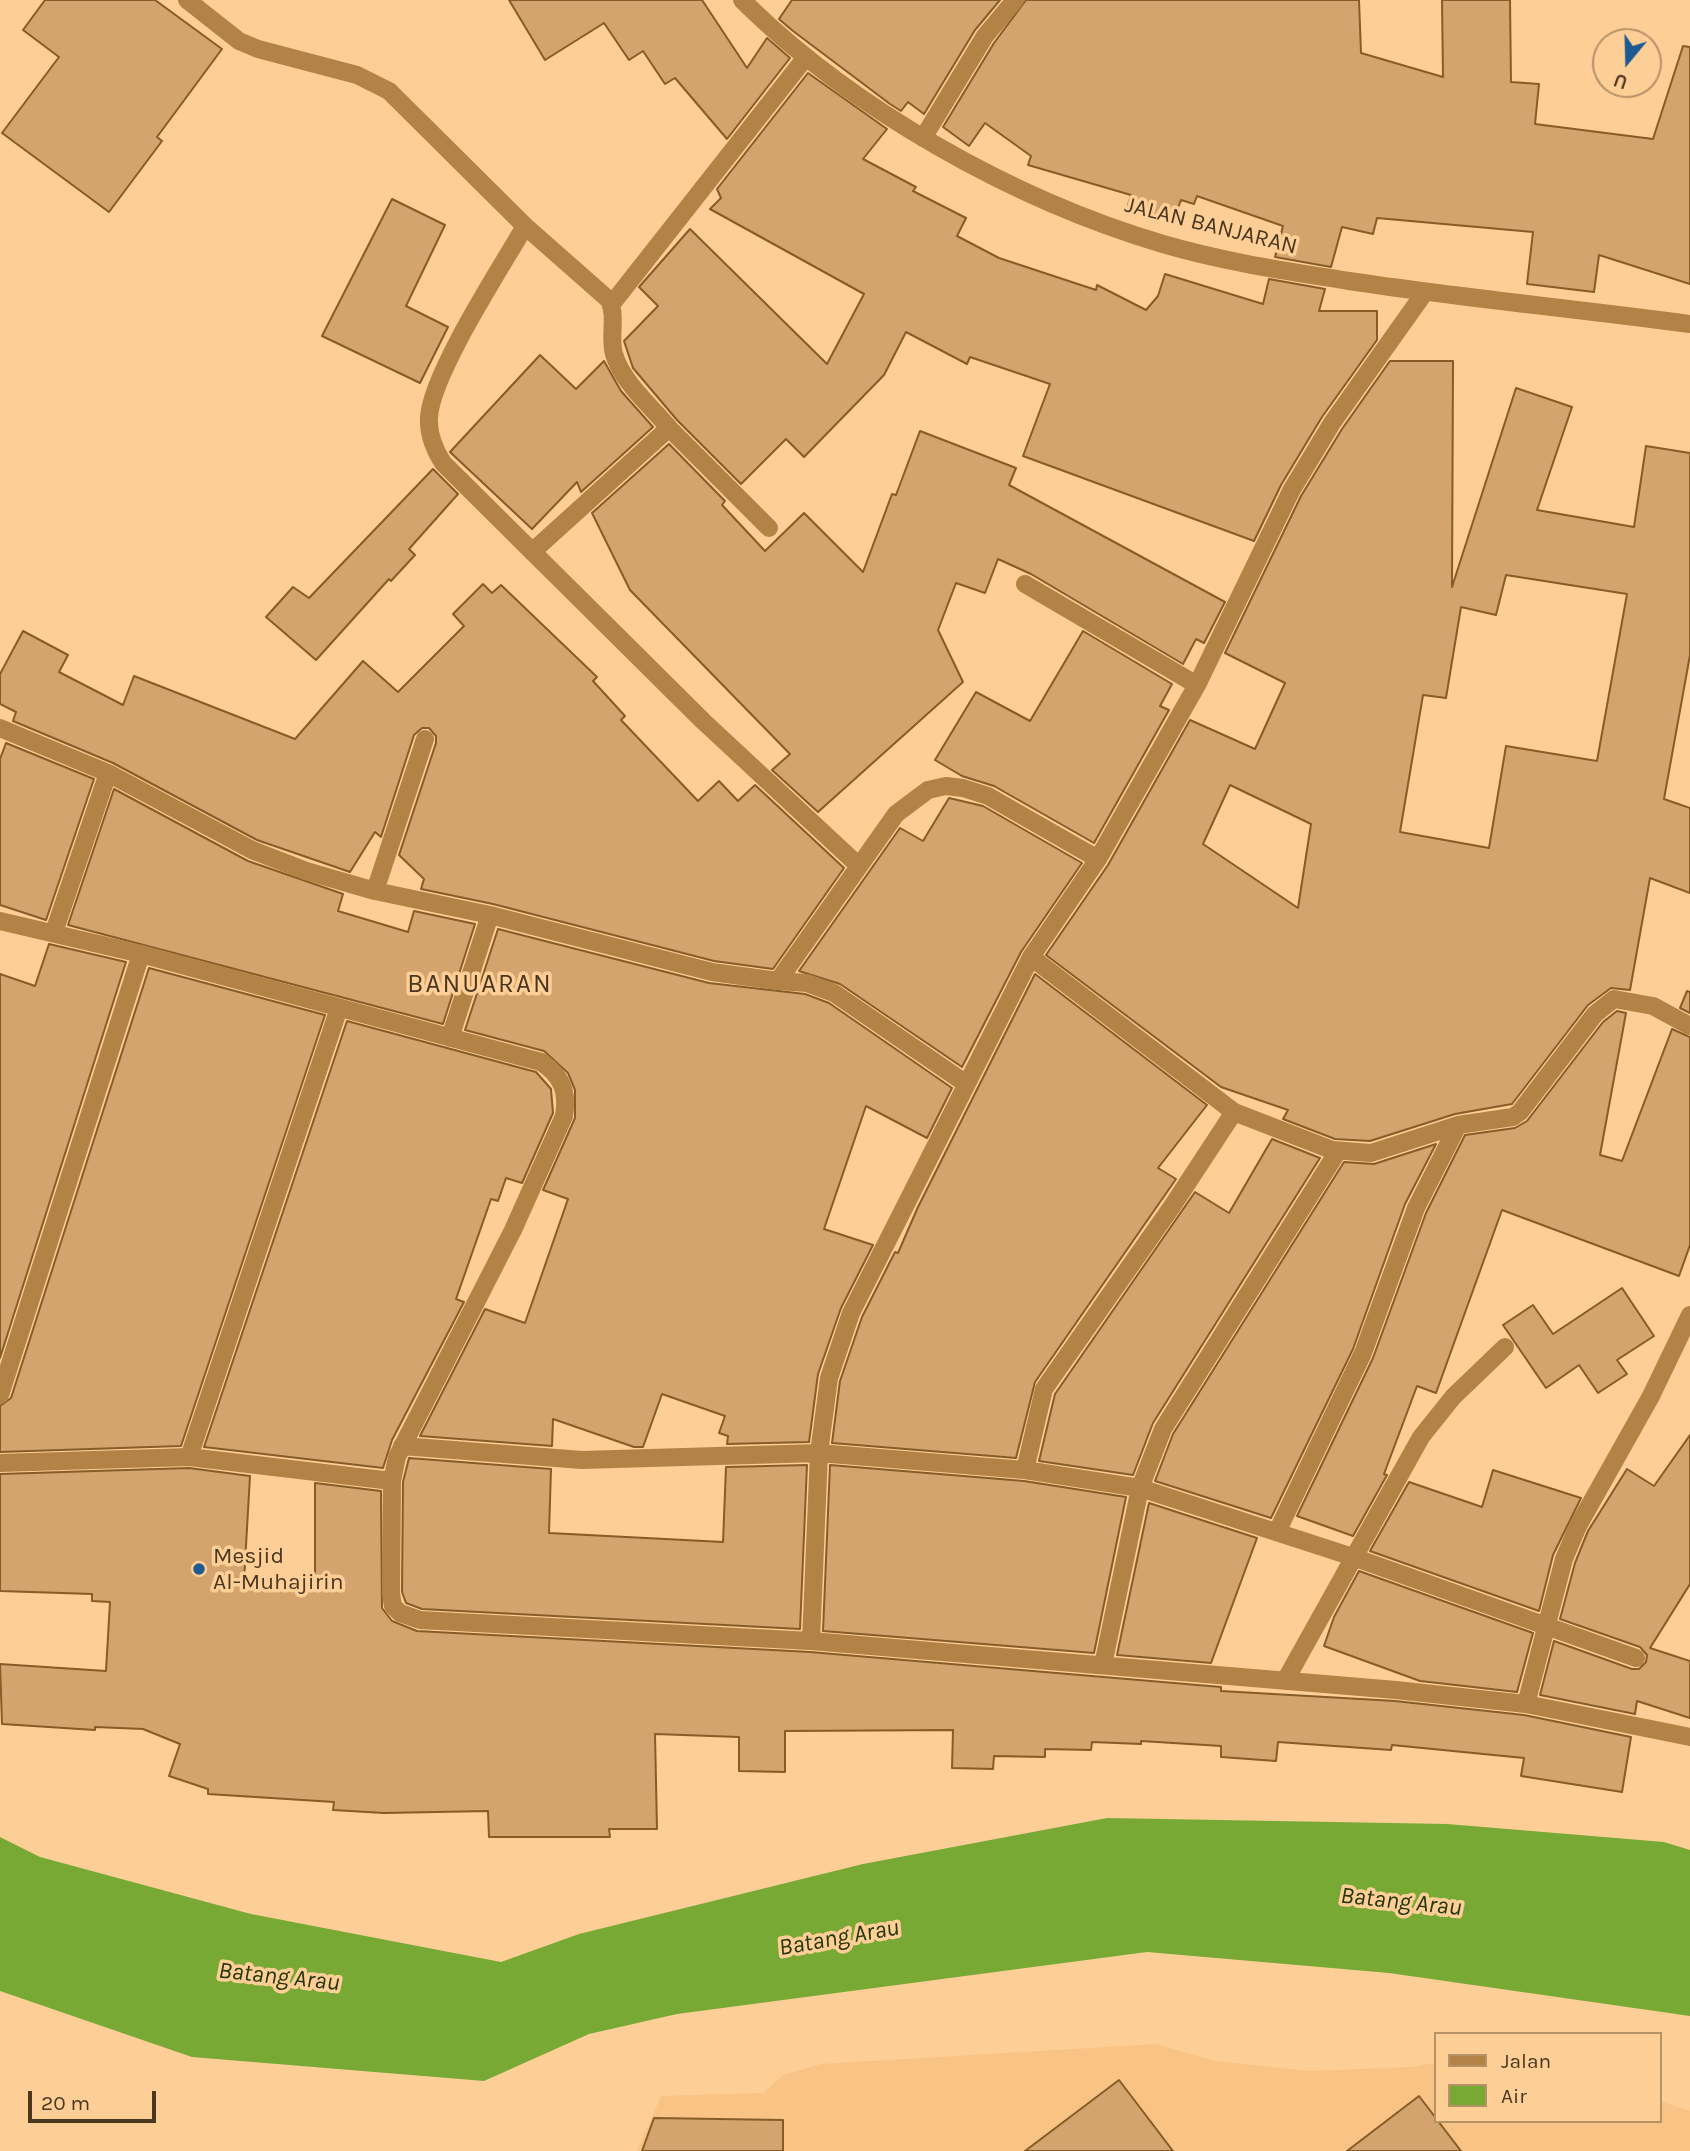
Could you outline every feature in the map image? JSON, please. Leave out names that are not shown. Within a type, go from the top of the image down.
[{"type":"street","points":[[187,0],[239,41],[269,52],[357,75],[382,86],[525,226],[611,305]]},
{"type":"street","name":"JALAN BANJARAN","points":[[742,0],[806,57],[923,138],[984,172],[1088,219],[1164,244],[1232,261],[1425,292],[1690,324]]},
{"type":"street","points":[[923,138],[985,36],[1015,0]]},
{"type":"street","points":[[769,528],[669,428],[631,383],[615,356],[611,305],[806,57]]},
{"type":"street","points":[[525,226],[452,356],[432,400],[429,418],[434,449],[443,463],[703,721],[859,866]]},
{"type":"street","points":[[811,1641],[819,1453],[830,1378],[851,1313],[1031,957],[1098,859],[1197,685],[1312,454],[1425,292]]},
{"type":"street","points":[[532,552],[669,428]]},
{"type":"street","points":[[1024,584],[1197,685]]},
{"type":"street","points":[[0,728],[108,774],[252,850],[306,871],[375,891],[490,915],[712,972],[807,983],[834,993],[965,1083]]},
{"type":"street","points":[[375,891],[425,739]]},
{"type":"street","points":[[54,932],[108,774]]},
{"type":"street","points":[[778,981],[896,814],[929,790],[946,786],[988,796],[1098,859]]},
{"type":"street","points":[[450,1038],[490,915]]},
{"type":"street","points":[[0,921],[141,954],[541,1062],[559,1078],[566,1102],[564,1116],[513,1230],[402,1446],[392,1481],[392,1600],[396,1609],[409,1617],[420,1620],[811,1641],[1284,1681],[1526,1704],[1690,1737]]},
{"type":"street","points":[[0,1395],[141,954]]},
{"type":"street","points":[[1031,957],[1234,1112],[1338,1151],[1371,1153],[1458,1125],[1506,1119],[1520,1112],[1595,1014],[1614,999],[1653,1006],[1690,1026]]},
{"type":"street","points":[[189,1457],[339,1008]]},
{"type":"street","points":[[1024,1470],[1044,1388],[1173,1205],[1234,1112]]},
{"type":"street","points":[[1277,1532],[1363,1353],[1416,1208],[1458,1125]]},
{"type":"street","points":[[1103,1665],[1140,1488],[1156,1444],[1179,1399],[1338,1151]]},
{"type":"street","points":[[1526,1704],[1564,1559],[1577,1525],[1651,1396],[1690,1315]]},
{"type":"street","points":[[1284,1681],[1421,1437],[1453,1397],[1505,1348]]},
{"type":"street","points":[[402,1446],[582,1460],[819,1453],[1024,1470],[1140,1488],[1353,1557],[1636,1658]]},
{"type":"street","points":[[0,1463],[189,1457],[392,1481]]},
{"type":"shaded area","points":[[1156,2044],[1215,2061],[1309,2071],[1411,2067],[1434,2063],[1434,2123],[1662,2123],[1662,2102],[1690,2111],[1690,2151],[637,2151],[661,2096],[763,2093],[783,2075],[821,2064]]},
{"type":"water","name":"Batang Arau","points":[[1107,1818],[1447,1824],[1664,1842],[1690,1850],[1690,2016],[1389,1973],[1147,1952],[677,2014],[589,2034],[484,2081],[192,2057],[0,1991],[0,1837],[40,1857],[251,1914],[501,1962],[579,1934],[863,1864]]},
{"type":"building","points":[[45,0],[155,0],[222,49],[157,137],[162,141],[109,212],[2,133],[59,57],[23,30]]},
{"type":"building","points":[[509,0],[702,0],[747,68],[767,38],[790,58],[727,139],[675,78],[665,84],[643,51],[629,60],[604,23],[545,60]]},
{"type":"building","points":[[792,0],[1000,0],[975,30],[924,114],[908,102],[901,111],[890,104],[779,19]]},
{"type":"building","points":[[1026,0],[1359,0],[1361,53],[1443,77],[1442,0],[1510,0],[1511,82],[1539,84],[1535,124],[1653,139],[1683,46],[1690,47],[1690,284],[1599,255],[1594,292],[1527,284],[1533,232],[1377,218],[1373,234],[1342,227],[1331,267],[1275,257],[1283,226],[1197,196],[1194,204],[1181,200],[1173,221],[1128,205],[1131,195],[1028,165],[1031,156],[985,123],[969,146],[943,127],[994,43]]},
{"type":"building","points":[[808,73],[887,129],[863,159],[916,187],[913,191],[966,218],[957,236],[999,258],[1096,290],[1097,285],[1146,310],[1158,296],[1165,274],[1263,304],[1269,279],[1325,289],[1319,311],[1377,311],[1377,340],[1322,417],[1281,485],[1254,541],[1023,456],[1050,384],[970,357],[967,364],[906,332],[884,375],[804,457],[786,439],[741,484],[677,420],[633,368],[624,341],[658,306],[639,287],[690,229],[827,364],[864,294],[710,209],[721,198],[717,189]]},
{"type":"building","points":[[392,199],[445,225],[406,306],[448,327],[420,383],[322,336]]},
{"type":"building","points":[[540,355],[576,389],[604,361],[621,391],[653,427],[581,492],[577,482],[532,529],[450,452]]},
{"type":"building","points":[[1390,361],[1453,361],[1452,587],[1516,388],[1572,407],[1537,510],[1634,527],[1646,446],[1690,453],[1690,655],[1664,799],[1690,808],[1690,893],[1650,878],[1630,990],[1611,988],[1588,1005],[1512,1104],[1455,1114],[1370,1141],[1335,1139],[1283,1119],[1288,1110],[1221,1087],[1046,955],[1108,865],[1190,720],[1255,749],[1285,683],[1225,653],[1301,496],[1342,429]],"holes":[[[1506,575],[1627,594],[1597,761],[1506,746],[1489,848],[1400,832],[1423,695],[1446,698],[1461,607],[1496,615]],[[1230,785],[1311,824],[1298,908],[1203,844]]]},
{"type":"building","points":[[920,431],[1016,468],[1009,485],[1225,602],[1204,643],[1196,639],[1183,664],[1031,574],[998,559],[985,593],[956,583],[938,630],[963,682],[818,812],[772,770],[790,754],[630,590],[592,513],[669,444],[725,501],[722,505],[765,551],[804,513],[863,572],[892,494],[896,495]]},
{"type":"building","points":[[433,469],[458,494],[409,549],[415,555],[391,581],[389,579],[316,660],[266,617],[293,587],[309,598]]},
{"type":"building","points":[[483,584],[492,593],[501,585],[597,677],[593,681],[625,716],[621,720],[698,801],[719,781],[738,801],[755,785],[844,868],[773,969],[714,961],[493,904],[421,889],[424,879],[399,855],[436,743],[436,736],[429,728],[422,728],[414,735],[381,837],[375,832],[350,872],[257,840],[113,763],[13,721],[16,712],[0,704],[0,674],[23,631],[68,655],[59,672],[123,705],[134,676],[295,739],[363,661],[398,692],[464,626],[453,614]]},
{"type":"building","points":[[1083,631],[1172,684],[1160,706],[1169,710],[1094,843],[994,786],[962,776],[935,760],[976,692],[1030,721]]},
{"type":"building","points":[[6,743],[94,779],[46,920],[0,905],[0,759]]},
{"type":"building","points":[[114,789],[248,861],[343,894],[338,911],[408,932],[414,911],[475,924],[443,1024],[68,925]]},
{"type":"building","points":[[949,798],[983,806],[1082,863],[1021,952],[962,1067],[840,984],[799,971],[900,828],[923,841]]},
{"type":"building","points":[[498,929],[709,983],[805,994],[829,1003],[952,1088],[927,1138],[866,1106],[824,1229],[873,1245],[841,1308],[818,1374],[809,1442],[727,1444],[728,1436],[719,1433],[725,1416],[662,1394],[643,1447],[634,1447],[553,1419],[552,1446],[420,1436],[485,1309],[525,1323],[568,1199],[543,1190],[575,1118],[575,1090],[568,1073],[544,1051],[465,1030]]},
{"type":"building","points":[[49,944],[126,962],[0,1358],[0,974],[35,986]]},
{"type":"building","points":[[149,968],[325,1015],[181,1446],[0,1452],[0,1406],[11,1398]]},
{"type":"building","points":[[1035,974],[1207,1105],[1158,1168],[1176,1179],[1035,1382],[1016,1458],[832,1443],[840,1381],[862,1317],[895,1252],[898,1253],[918,1207]]},
{"type":"building","points":[[1687,991],[1690,992],[1690,1013],[1680,1008]]},
{"type":"building","points":[[1617,1011],[1626,1013],[1600,1155],[1622,1161],[1672,1029],[1690,1037],[1690,1245],[1679,1276],[1502,1210],[1436,1393],[1417,1386],[1384,1474],[1387,1475],[1353,1536],[1297,1516],[1373,1358],[1426,1213],[1465,1135],[1515,1128],[1527,1121],[1603,1022]]},
{"type":"building","points":[[347,1021],[536,1072],[551,1089],[553,1113],[522,1183],[506,1178],[498,1201],[491,1199],[456,1299],[464,1302],[392,1440],[383,1468],[204,1447]]},
{"type":"building","points":[[1272,1139],[1320,1158],[1153,1423],[1133,1475],[1039,1461],[1055,1394],[1195,1192],[1229,1213]]},
{"type":"building","points":[[1436,1144],[1405,1204],[1353,1349],[1271,1518],[1155,1481],[1173,1434],[1344,1162],[1374,1164]]},
{"type":"building","points":[[1622,1288],[1654,1336],[1617,1360],[1627,1374],[1598,1393],[1579,1365],[1546,1388],[1503,1325],[1533,1305],[1553,1334]]},
{"type":"building","points":[[1690,1435],[1690,1584],[1650,1648],[1690,1661],[1690,1718],[1637,1701],[1635,1714],[1540,1695],[1554,1641],[1632,1669],[1639,1669],[1646,1662],[1647,1655],[1640,1647],[1560,1619],[1575,1563],[1588,1531],[1627,1469],[1654,1486]]},
{"type":"building","points":[[409,1458],[551,1469],[549,1533],[723,1542],[726,1467],[807,1465],[800,1629],[422,1609],[406,1603],[402,1592],[403,1482]]},
{"type":"building","points":[[830,1465],[1024,1481],[1126,1497],[1094,1653],[823,1631]]},
{"type":"building","points":[[189,1468],[250,1476],[244,1581],[315,1583],[315,1483],[381,1491],[382,1608],[392,1621],[417,1631],[810,1652],[1221,1687],[1221,1691],[1395,1701],[1524,1715],[1631,1737],[1622,1792],[1521,1776],[1524,1758],[1392,1745],[1391,1750],[1278,1742],[1276,1761],[1221,1757],[1221,1746],[1141,1741],[1141,1744],[1092,1742],[1091,1750],[1045,1749],[1045,1757],[994,1756],[993,1769],[952,1768],[953,1730],[785,1731],[785,1772],[739,1771],[739,1737],[655,1734],[657,1829],[609,1829],[610,1837],[489,1837],[488,1811],[384,1813],[333,1810],[334,1802],[208,1794],[208,1789],[169,1776],[180,1744],[143,1729],[95,1727],[95,1730],[2,1724],[0,1664],[106,1671],[110,1602],[92,1601],[92,1594],[0,1591],[0,1474]]},
{"type":"building","points":[[1493,1470],[1581,1498],[1553,1555],[1539,1611],[1370,1551],[1409,1482],[1482,1507]]},
{"type":"building","points":[[1149,1503],[1257,1538],[1211,1663],[1117,1655]]},
{"type":"building","points":[[1359,1571],[1533,1633],[1517,1692],[1420,1681],[1324,1646],[1334,1617]]},
{"type":"building","points":[[1119,2080],[1173,2151],[1025,2151]]},
{"type":"building","points":[[1419,2096],[1434,2116],[1434,2123],[1440,2123],[1461,2151],[1347,2151]]},
{"type":"building","points":[[654,2118],[783,2120],[783,2151],[642,2151]]},
{"type":"place","name":"Mesjid Al-Muhajirin","points":[[199,1569]]},
{"type":"district","name":"BANUARAN","points":[[480,985]]}]
